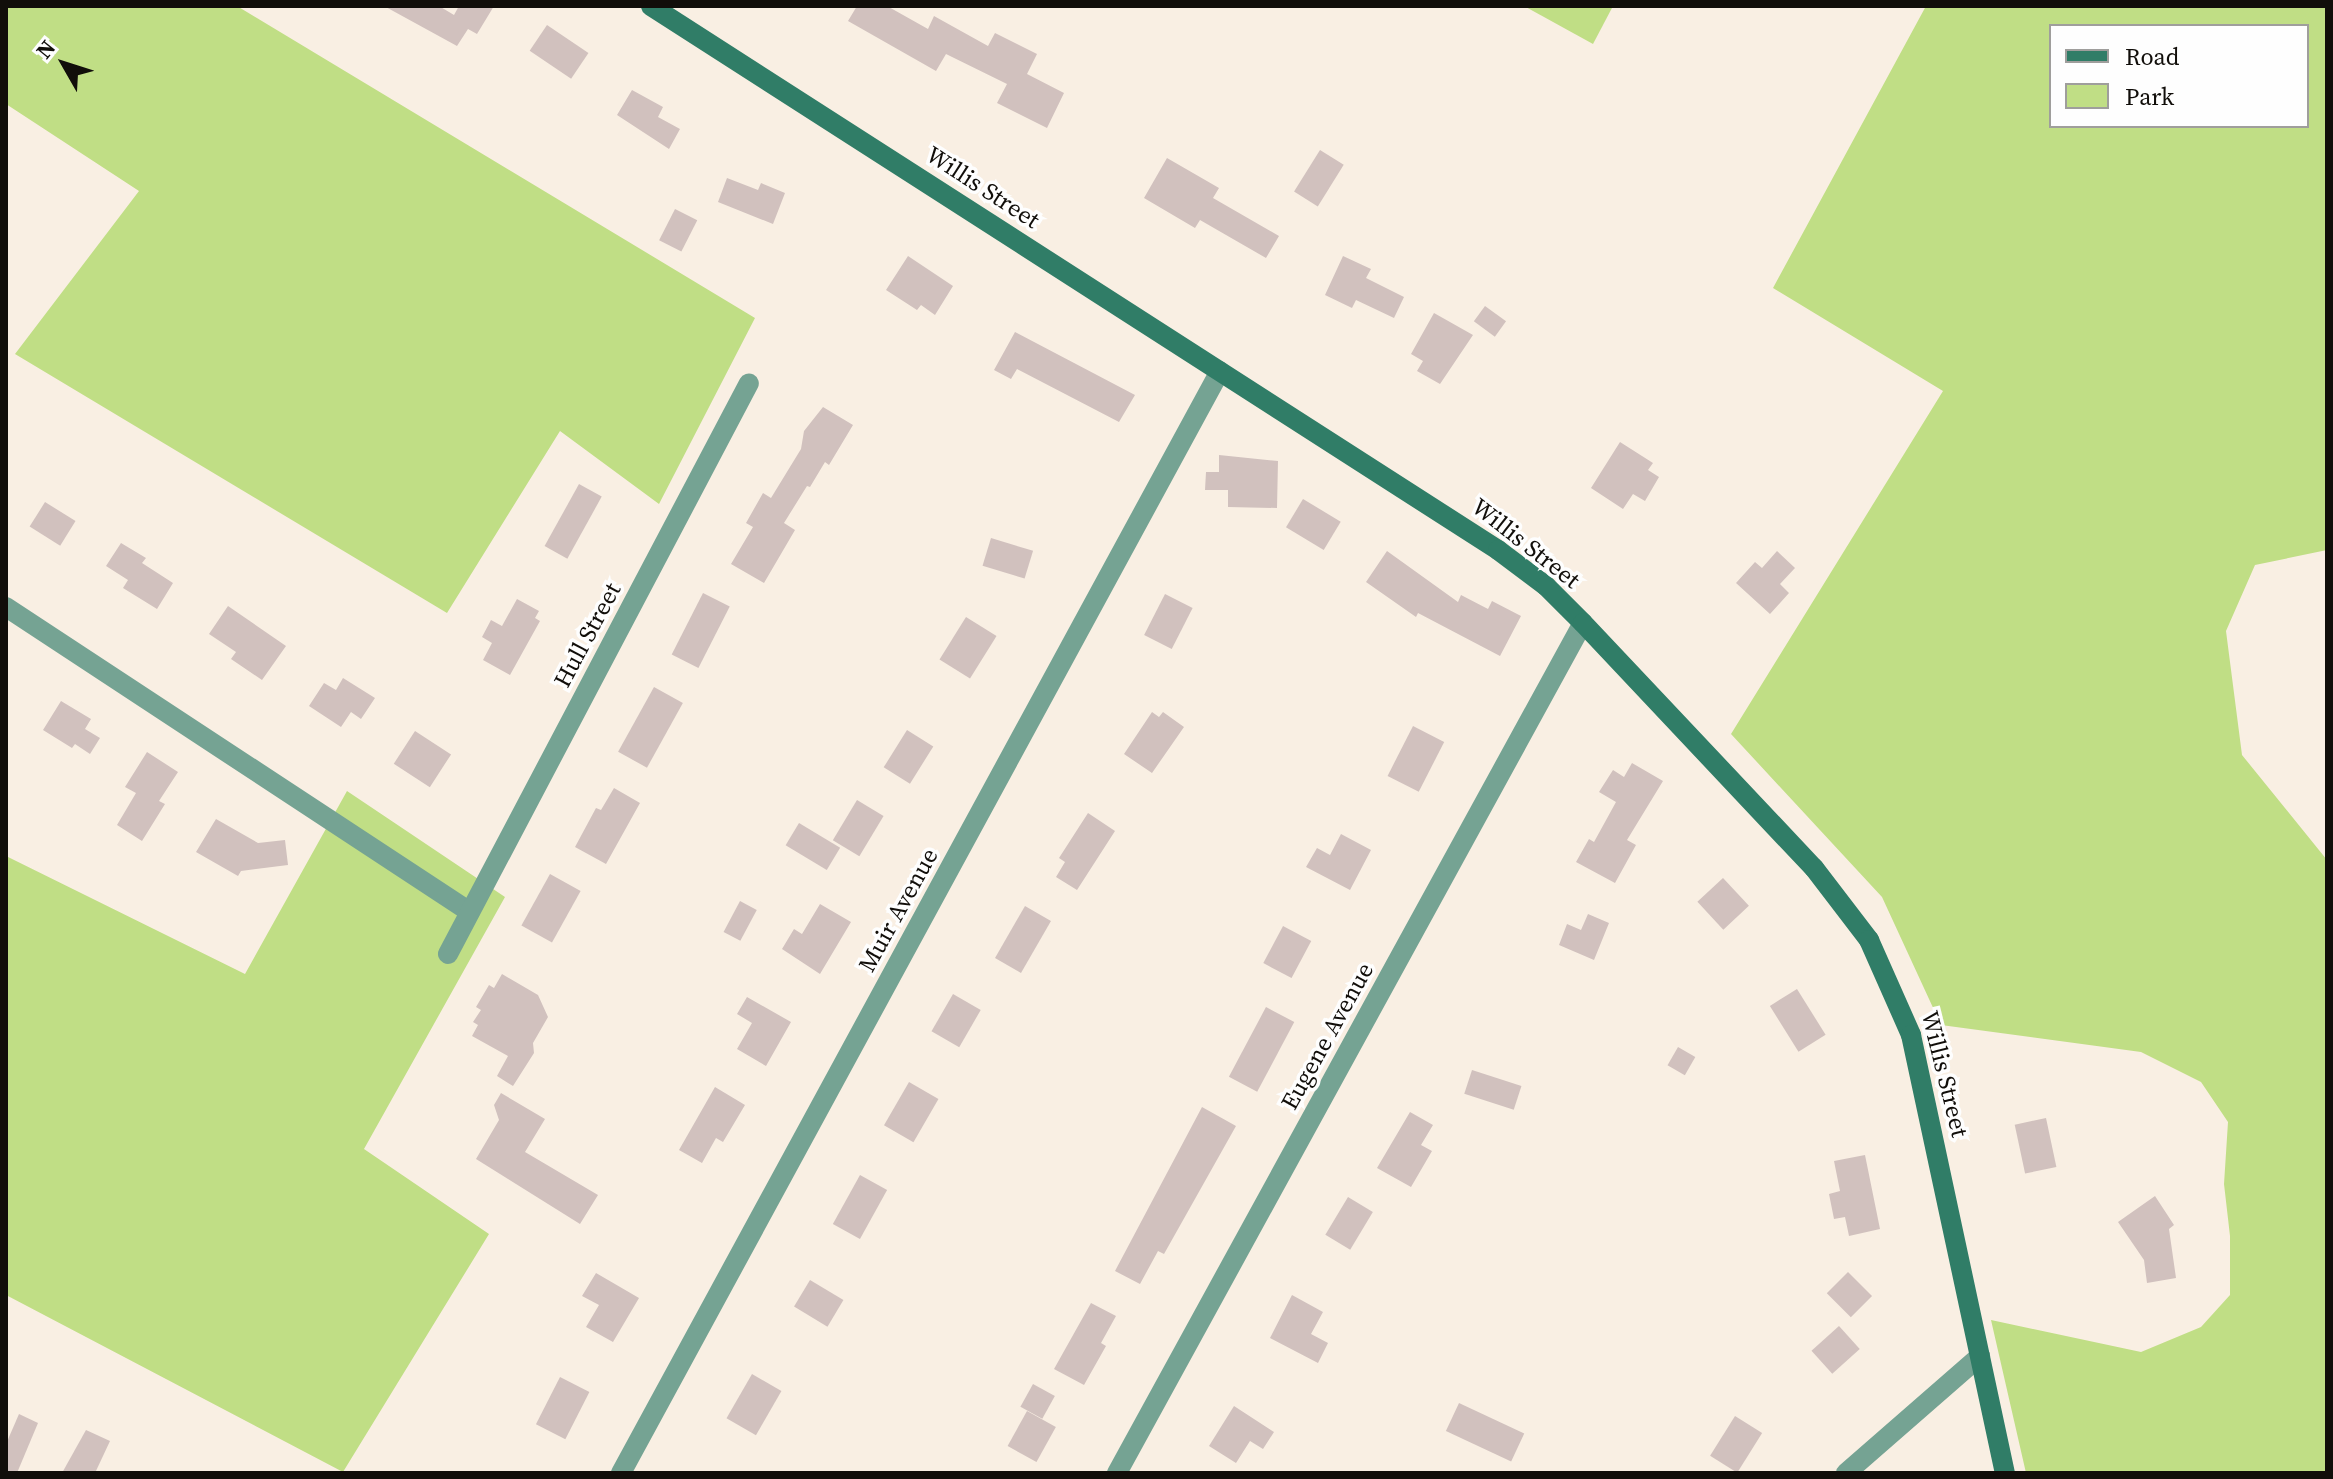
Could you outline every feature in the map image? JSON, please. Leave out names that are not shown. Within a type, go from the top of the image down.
[{"type":"main road","name":"Willis Street","points":[[651,6],[1469,529],[1546,586],[1814,868],[1869,940],[1911,1035],[2005,1473]]},
{"type":"street","name":"Muir Avenue","points":[[621,1473],[1220,371]]},
{"type":"street","name":"Hull Street","points":[[448,954],[749,383]]},
{"type":"street","points":[[6,607],[470,912]]},
{"type":"street","name":"Eugene Avenue","points":[[1117,1473],[1583,623]]},
{"type":"street","points":[[1846,1473],[1980,1356]]},
{"type":"green space","points":[[6,6],[237,6],[755,318],[659,504],[560,431],[447,613],[15,354],[139,191],[6,104]]},
{"type":"green space","points":[[1524,6],[1613,6],[1593,44]]},
{"type":"green space","points":[[1926,6],[2327,6],[2327,550],[2255,565],[2226,631],[2242,755],[2327,860],[2327,1473],[2026,1473],[1991,1320],[2141,1352],[2201,1327],[2230,1295],[2230,1236],[2224,1184],[2228,1122],[2201,1082],[2141,1052],[1941,1025],[1882,897],[1731,734],[1943,391],[1773,288]]},
{"type":"green space","points":[[347,791],[505,897],[364,1149],[489,1234],[343,1472],[6,1295],[6,856],[245,974]]},
{"type":"building","points":[[384,6],[439,6],[454,15],[459,6],[494,6],[477,34],[468,29],[457,46]]},
{"type":"building","points":[[857,6],[887,6],[928,29],[934,16],[988,46],[995,33],[1037,54],[1027,74],[1064,93],[1047,128],[997,103],[1007,84],[946,54],[936,71],[848,21]]},
{"type":"building","points":[[547,25],[588,53],[571,79],[530,51]]},
{"type":"building","points":[[632,90],[663,107],[658,117],[680,129],[669,149],[617,115]]},
{"type":"building","points":[[1320,150],[1344,165],[1318,206],[1294,192]]},
{"type":"building","points":[[1167,158],[1219,188],[1213,198],[1279,236],[1266,258],[1200,220],[1195,228],[1144,198]]},
{"type":"building","points":[[727,178],[758,190],[761,183],[785,193],[773,224],[718,202]]},
{"type":"building","points":[[675,209],[697,220],[681,252],[659,240]]},
{"type":"building","points":[[908,256],[953,286],[935,315],[921,305],[917,310],[886,290]]},
{"type":"building","points":[[1343,256],[1371,269],[1366,278],[1404,297],[1394,318],[1356,300],[1352,308],[1325,295]]},
{"type":"building","points":[[1485,306],[1506,321],[1495,337],[1474,321]]},
{"type":"building","points":[[1434,313],[1473,335],[1440,384],[1417,371],[1423,361],[1411,354]]},
{"type":"building","points":[[1015,332],[1135,395],[1119,422],[1017,369],[1011,379],[994,370]]},
{"type":"building","points":[[823,407],[853,425],[829,465],[825,462],[784,523],[795,530],[764,583],[731,564],[753,527],[746,523],[763,493],[771,498],[801,449],[804,431]]},
{"type":"building","points":[[1620,442],[1653,463],[1648,470],[1659,477],[1645,501],[1633,494],[1623,509],[1591,488]]},
{"type":"building","points":[[1219,455],[1278,461],[1277,508],[1228,507],[1228,490],[1205,490],[1206,472],[1219,472]]},
{"type":"building","points":[[579,484],[602,497],[567,559],[545,546]]},
{"type":"building","points":[[1303,499],[1341,522],[1324,550],[1286,527]]},
{"type":"building","points":[[45,502],[76,521],[60,546],[30,527]]},
{"type":"building","points":[[991,538],[1033,551],[1025,579],[983,566]]},
{"type":"building","points":[[121,543],[146,558],[142,563],[173,583],[157,609],[123,588],[128,580],[106,566]]},
{"type":"building","points":[[1387,551],[1458,602],[1461,595],[1488,609],[1492,601],[1521,616],[1500,656],[1418,613],[1416,617],[1366,582]]},
{"type":"building","points":[[1777,551],[1795,568],[1780,584],[1789,593],[1770,614],[1736,583],[1755,562],[1762,568]]},
{"type":"building","points":[[703,593],[730,607],[698,668],[672,654]]},
{"type":"building","points":[[1165,594],[1193,608],[1172,649],[1144,635]]},
{"type":"building","points":[[517,599],[539,611],[535,618],[540,621],[510,675],[483,660],[492,643],[482,637],[491,620],[502,626]]},
{"type":"building","points":[[228,606],[286,646],[262,680],[231,659],[236,652],[209,634]]},
{"type":"building","points":[[966,617],[997,636],[970,678],[940,659]]},
{"type":"building","points":[[343,678],[375,698],[361,719],[351,712],[341,727],[309,706],[324,683],[336,690]]},
{"type":"building","points":[[654,687],[683,703],[647,768],[618,752]]},
{"type":"building","points":[[61,701],[91,719],[85,729],[100,738],[90,754],[75,744],[72,748],[43,730]]},
{"type":"building","points":[[1152,712],[1159,717],[1163,712],[1184,727],[1152,773],[1124,754]]},
{"type":"building","points":[[1413,726],[1444,742],[1419,792],[1388,776]]},
{"type":"building","points":[[907,730],[933,746],[910,784],[884,767]]},
{"type":"building","points":[[415,731],[451,754],[430,787],[394,764]]},
{"type":"building","points":[[147,752],[178,772],[159,801],[165,804],[142,841],[117,825],[136,793],[125,787]]},
{"type":"building","points":[[1632,763],[1663,781],[1627,840],[1636,845],[1615,883],[1576,862],[1589,839],[1594,842],[1616,802],[1599,792],[1613,770],[1624,777]]},
{"type":"building","points":[[614,788],[640,803],[606,864],[575,847],[596,808],[601,810]]},
{"type":"building","points":[[857,800],[884,816],[859,856],[833,840]]},
{"type":"building","points":[[1088,813],[1115,831],[1077,890],[1056,877],[1065,862],[1059,858]]},
{"type":"building","points":[[216,819],[258,843],[285,840],[288,865],[241,871],[238,876],[196,852]]},
{"type":"building","points":[[799,823],[840,848],[827,870],[786,845]]},
{"type":"building","points":[[1341,834],[1371,850],[1350,890],[1306,867],[1317,848],[1330,855]]},
{"type":"building","points":[[550,874],[581,891],[552,943],[521,926]]},
{"type":"building","points":[[1723,878],[1749,906],[1723,930],[1697,902]]},
{"type":"building","points":[[740,901],[757,910],[740,941],[724,932]]},
{"type":"building","points":[[820,904],[851,922],[820,974],[782,949],[794,929],[802,934]]},
{"type":"building","points":[[1025,906],[1051,921],[1021,973],[995,958]]},
{"type":"building","points":[[1588,914],[1609,923],[1594,960],[1559,945],[1567,924],[1581,930]]},
{"type":"building","points":[[1283,926],[1311,941],[1292,978],[1263,963]]},
{"type":"building","points":[[502,974],[538,995],[548,1017],[533,1043],[534,1053],[513,1086],[497,1076],[508,1056],[472,1036],[478,1025],[473,1022],[481,1010],[476,1007],[489,985],[494,988]]},
{"type":"building","points":[[1797,989],[1826,1035],[1798,1052],[1770,1006]]},
{"type":"building","points":[[953,994],[981,1010],[959,1047],[932,1031]]},
{"type":"building","points":[[747,997],[791,1022],[766,1066],[737,1049],[752,1023],[737,1014]]},
{"type":"building","points":[[1266,1007],[1294,1022],[1257,1092],[1229,1077]]},
{"type":"building","points":[[1678,1047],[1695,1057],[1685,1075],[1668,1065]]},
{"type":"building","points":[[1472,1070],[1521,1086],[1514,1110],[1464,1094]]},
{"type":"building","points":[[909,1082],[938,1099],[913,1142],[884,1125]]},
{"type":"building","points":[[715,1087],[745,1105],[723,1142],[716,1138],[702,1163],[679,1150]]},
{"type":"building","points":[[501,1093],[545,1119],[525,1152],[598,1195],[580,1224],[476,1159],[499,1120],[494,1105]]},
{"type":"building","points":[[1202,1107],[1236,1126],[1164,1254],[1158,1251],[1140,1284],[1115,1271]]},
{"type":"building","points":[[1410,1112],[1433,1125],[1421,1145],[1432,1151],[1411,1187],[1377,1168]]},
{"type":"building","points":[[2046,1118],[2056,1167],[2025,1174],[2015,1125]]},
{"type":"building","points":[[1865,1155],[1880,1229],[1849,1236],[1845,1217],[1834,1219],[1829,1194],[1840,1191],[1834,1161]]},
{"type":"building","points":[[860,1175],[887,1190],[860,1239],[833,1224]]},
{"type":"building","points":[[2155,1196],[2174,1225],[2169,1229],[2176,1278],[2147,1283],[2144,1260],[2118,1222]]},
{"type":"building","points":[[1348,1197],[1373,1212],[1350,1250],[1325,1235]]},
{"type":"building","points":[[1848,1272],[1872,1296],[1851,1317],[1827,1293]]},
{"type":"building","points":[[596,1273],[639,1298],[613,1342],[586,1327],[599,1305],[582,1296]]},
{"type":"building","points":[[810,1280],[843,1300],[827,1327],[794,1307]]},
{"type":"building","points":[[1292,1295],[1323,1312],[1311,1334],[1328,1343],[1318,1363],[1270,1338]]},
{"type":"building","points":[[1091,1303],[1116,1316],[1101,1343],[1106,1346],[1084,1385],[1054,1369]]},
{"type":"building","points":[[1839,1326],[1860,1349],[1832,1374],[1812,1351]]},
{"type":"building","points":[[752,1374],[781,1391],[756,1435],[726,1418]]},
{"type":"building","points":[[560,1377],[589,1392],[565,1439],[536,1424]]},
{"type":"building","points":[[1033,1384],[1055,1396],[1042,1419],[1020,1407]]},
{"type":"building","points":[[1459,1403],[1524,1433],[1511,1462],[1446,1431]]},
{"type":"building","points":[[1234,1406],[1274,1432],[1263,1449],[1250,1441],[1236,1463],[1209,1446]]},
{"type":"building","points":[[1027,1411],[1056,1427],[1036,1462],[1008,1446]]},
{"type":"building","points":[[19,1414],[38,1423],[17,1473],[6,1473],[6,1444]]},
{"type":"building","points":[[1735,1416],[1762,1433],[1737,1473],[1710,1456]]},
{"type":"building","points":[[86,1430],[110,1441],[95,1473],[62,1473]]}]
